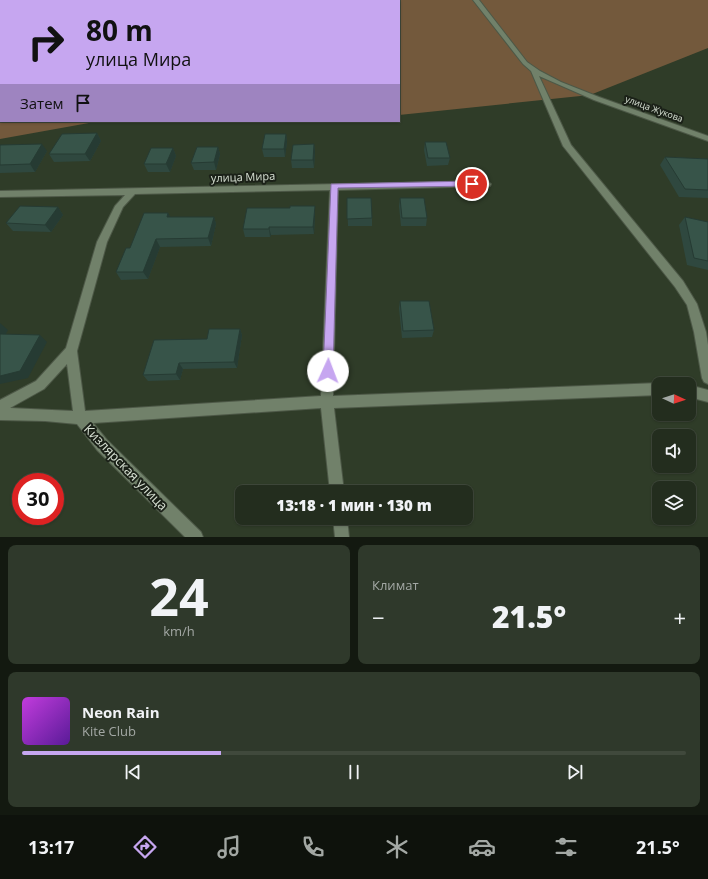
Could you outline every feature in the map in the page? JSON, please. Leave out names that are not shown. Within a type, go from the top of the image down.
[{"type":"street","points":[[476,0],[525,63],[534,71],[567,146],[679,284],[692,304],[700,332],[708,378]]},
{"type":"street","name":"улица Жукова","points":[[534,71],[594,97],[708,139]]},
{"type":"street","name":"улица Мира","points":[[0,194],[487,184]]},
{"type":"street","points":[[334,186],[327,402],[336,485]]},
{"type":"street","points":[[132,192],[119,206],[102,242],[71,351],[80,418],[327,402],[652,389]]},
{"type":"street","points":[[0,407],[40,385],[71,351]]},
{"type":"street","points":[[696,393],[708,396]]},
{"type":"street","name":"Кизлярская улица","points":[[0,414],[45,415],[80,418],[102,446],[196,537]]},
{"type":"street","points":[[341,525],[342,537]]},
{"type":"shaded area","points":[[400,0],[708,0],[708,48],[590,95],[400,115]]},
{"type":"shaded area","points":[[0,122],[94,122],[0,139]]},
{"type":"building","points":[[97,133],[85,154],[49,154],[62,134]]},
{"type":"building","points":[[265,134],[286,134],[284,149],[262,149]]},
{"type":"building","points":[[425,142],[446,142],[450,158],[428,158]]},
{"type":"building","points":[[42,144],[30,164],[0,165],[0,145]]},
{"type":"building","points":[[314,144],[313,160],[291,160],[293,145]]},
{"type":"building","points":[[197,147],[218,147],[214,162],[191,163]]},
{"type":"building","points":[[151,148],[173,148],[166,164],[144,164]]},
{"type":"building","points":[[665,157],[708,159],[708,190],[685,189]]},
{"type":"building","points":[[347,198],[371,198],[372,218],[347,219]]},
{"type":"building","points":[[400,198],[424,198],[427,218],[402,218]]},
{"type":"building","points":[[20,206],[58,207],[45,225],[6,223]]},
{"type":"building","points":[[290,206],[315,206],[313,227],[269,227],[269,229],[243,229],[247,208],[290,208]]},
{"type":"building","points":[[144,213],[168,213],[167,217],[214,217],[208,238],[156,239],[143,272],[116,272],[126,248],[130,248]]},
{"type":"building","points":[[685,217],[708,222],[708,261],[694,258]]},
{"type":"building","points":[[400,301],[429,301],[434,330],[403,331]]},
{"type":"building","points":[[209,329],[240,329],[234,362],[179,363],[176,374],[143,375],[154,340],[207,339]]},
{"type":"building","points":[[0,334],[40,335],[20,371],[0,376]]},
{"type":"route","points":[[328,371],[334,186],[472,184]]}]
